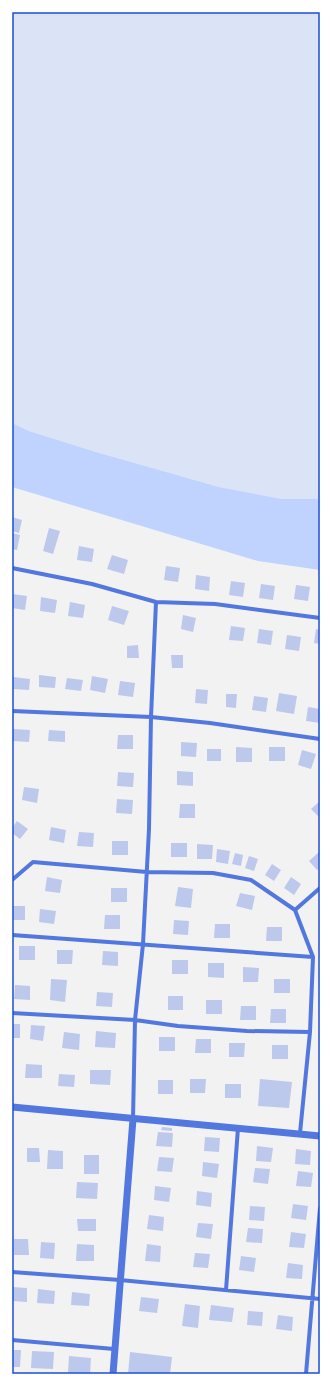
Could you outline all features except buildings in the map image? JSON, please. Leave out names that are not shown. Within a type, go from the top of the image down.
[{"type":"street","points":[[12,568],[92,584],[156,602],[215,604],[320,618]]},
{"type":"street","points":[[113,1374],[133,1119],[135,1020],[143,944],[147,872],[156,602]]},
{"type":"street","points":[[12,711],[151,717],[210,723],[320,739]]},
{"type":"street","points":[[12,880],[32,862],[147,872],[213,873],[251,880],[295,910],[313,957],[310,1032],[300,1133]]},
{"type":"street","points":[[295,910],[320,888]]},
{"type":"street","points":[[12,935],[313,957]]},
{"type":"street","points":[[12,1013],[135,1020],[178,1026],[247,1031],[310,1032]]},
{"type":"street","points":[[12,1107],[320,1136]]},
{"type":"street","points":[[226,1290],[238,1128]]},
{"type":"street","points":[[306,1374],[320,1208]]},
{"type":"street","points":[[12,1272],[120,1280],[320,1299]]},
{"type":"street","points":[[12,1340],[114,1349]]},
{"type":"shaded area","points":[[12,12],[320,12],[320,499],[282,499],[219,487],[96,452],[29,431],[12,423]]},
{"type":"water","points":[[12,423],[29,431],[96,452],[219,487],[282,499],[320,499],[320,570],[258,561],[12,487]]}]
